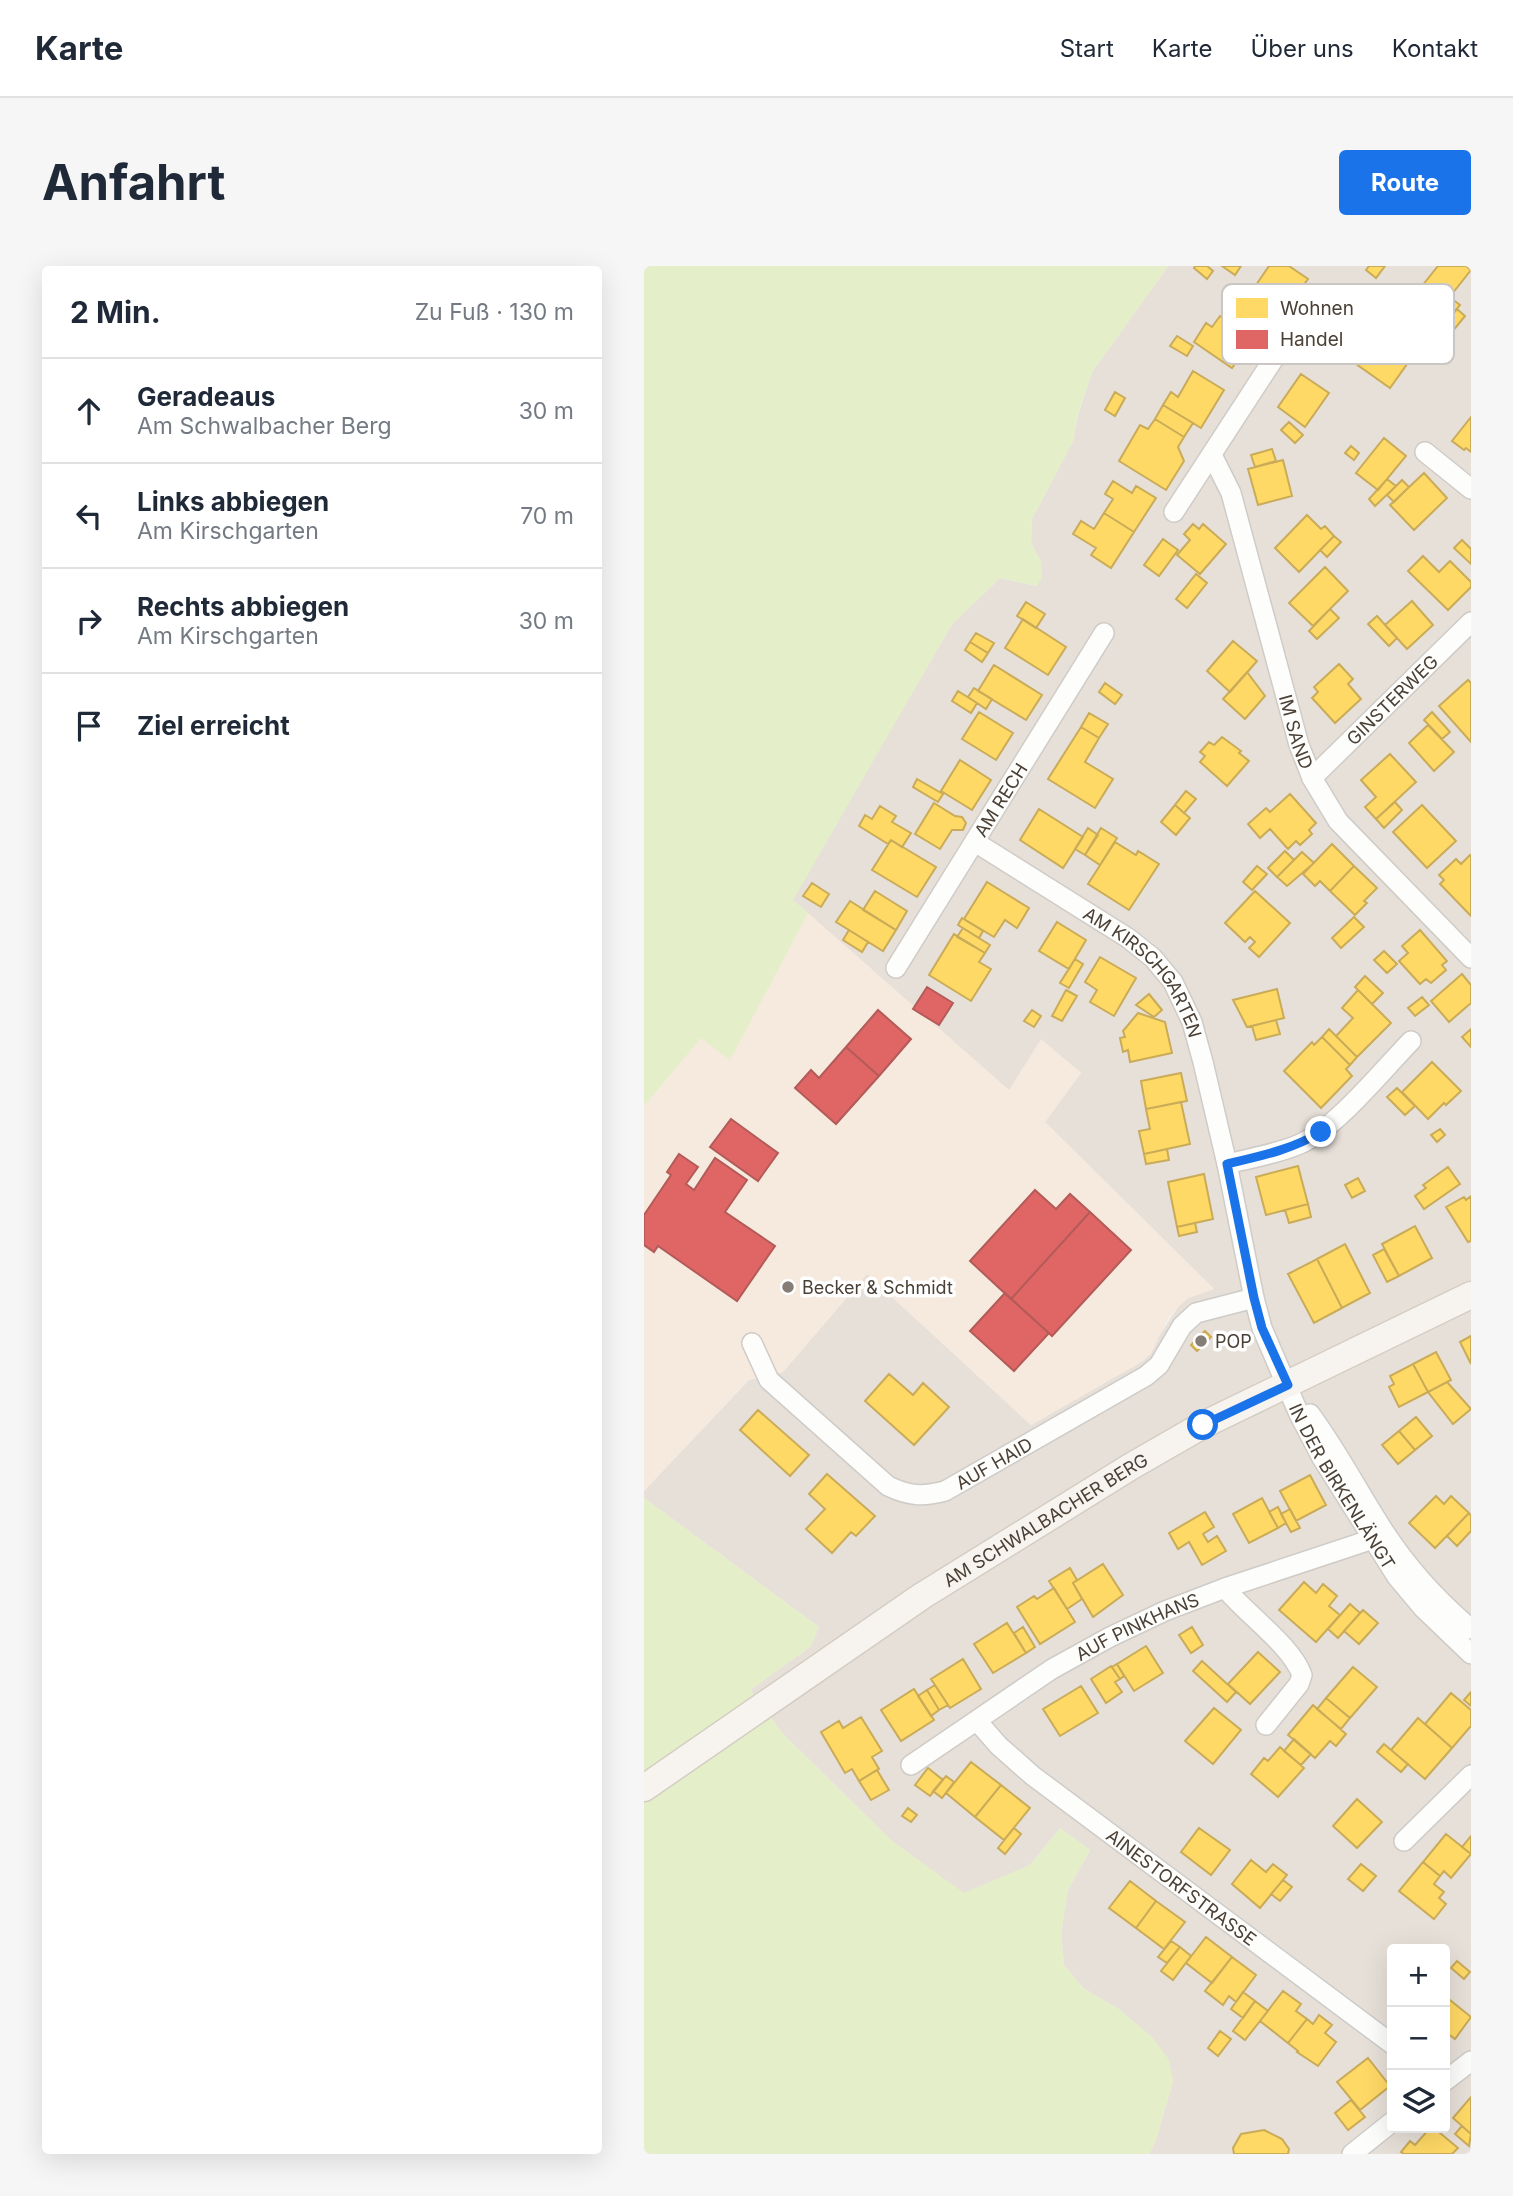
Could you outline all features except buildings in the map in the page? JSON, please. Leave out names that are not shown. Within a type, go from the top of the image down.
[{"type":"main road","name":"AM SCHWALBACHER BERG","points":[[644,1788],[922,1596],[1042,1519],[1203,1425],[1471,1295]]},
{"type":"street","points":[[1174,512],[1270,364]]},
{"type":"street","points":[[1425,452],[1471,489]]},
{"type":"street","name":"IM SAND","points":[[1212,455],[1231,494],[1300,745],[1312,778],[1338,821],[1471,958]]},
{"type":"street","name":"GINSTERWEG","points":[[1312,778],[1471,622]]},
{"type":"street","name":"AM RECH","points":[[897,968],[1104,633]]},
{"type":"street","name":"AM KIRSCHGARTEN","points":[[975,842],[1128,938],[1153,958],[1173,982],[1192,1022],[1227,1164],[1262,1328],[1288,1385]]},
{"type":"street","points":[[1227,1164],[1292,1147],[1321,1132],[1411,1041]]},
{"type":"street","name":"AUF HAID","points":[[752,1343],[769,1380],[789,1398],[888,1486],[907,1495],[925,1497],[944,1491],[1146,1376],[1159,1365],[1182,1326],[1196,1313],[1254,1298]]},
{"type":"street","name":"IN DER BIRKENLÄNGT","points":[[1288,1385],[1337,1450],[1397,1577],[1423,1608],[1471,1654]]},
{"type":"street","name":"IN DER BIRKENLÄNGT","points":[[1380,1537],[1471,1629]]},
{"type":"street","name":"AUF PINKHANS","points":[[911,1765],[1052,1669],[1110,1637],[1165,1611],[1225,1588],[1380,1537]]},
{"type":"street","points":[[1225,1588],[1286,1650],[1302,1675],[1299,1684],[1266,1725]]},
{"type":"street","name":"AINESTORFSTRASSE","points":[[977,1721],[999,1746],[1033,1776],[1387,2041]]},
{"type":"street","points":[[1404,1841],[1471,1775]]},
{"type":"street","points":[[1450,2077],[1471,2061]]},
{"type":"street","points":[[1352,2154],[1387,2126]]},
{"type":"shaded area","points":[[1168,266],[1471,266],[1471,2154],[1149,2154],[1156,2140],[1173,2081],[1120,2010],[1083,1988],[1064,1965],[1061,1933],[1068,1890],[1090,1850],[1060,1828],[1030,1865],[964,1894],[892,1841],[783,1734],[750,1690],[811,1646],[819,1627],[644,1498],[644,1491],[749,1380],[783,1372],[867,1274],[1031,1425],[1143,1361],[1178,1307],[1188,1298],[1214,1289],[1045,1122],[1081,1073],[1041,1040],[1010,1091],[792,900],[952,624],[1000,578],[1037,586],[1041,562],[1031,543],[1032,519],[1073,441],[1092,372]]},
{"type":"shaded area","points":[[808,913],[1009,1090],[1041,1039],[1081,1073],[1045,1122],[1214,1289],[1188,1298],[1178,1307],[1168,1318],[1151,1354],[1143,1361],[1031,1425],[867,1274],[783,1372],[748,1380],[644,1491],[644,1106],[702,1037],[729,1059]]},
{"type":"green space","points":[[644,266],[1168,266],[1092,372],[1078,414],[1073,441],[1032,519],[1031,543],[1041,562],[1042,577],[1037,586],[1000,578],[952,624],[793,900],[808,913],[730,1060],[701,1038],[644,1106]]},
{"type":"green space","points":[[644,1498],[819,1627],[811,1646],[750,1690],[783,1734],[892,1841],[964,1893],[1030,1865],[1060,1828],[1090,1850],[1068,1890],[1061,1933],[1064,1965],[1083,1988],[1120,2010],[1152,2037],[1169,2060],[1173,2081],[1156,2140],[1149,2154],[644,2154]]},
{"type":"place","name":"Becker & Schmidt","points":[[788,1287]]},
{"type":"place","name":"POP","points":[[1201,1341]]},
{"type":"route","points":[[1203,1425],[1288,1385],[1262,1328],[1227,1164],[1301,1144],[1321,1132]]}]
